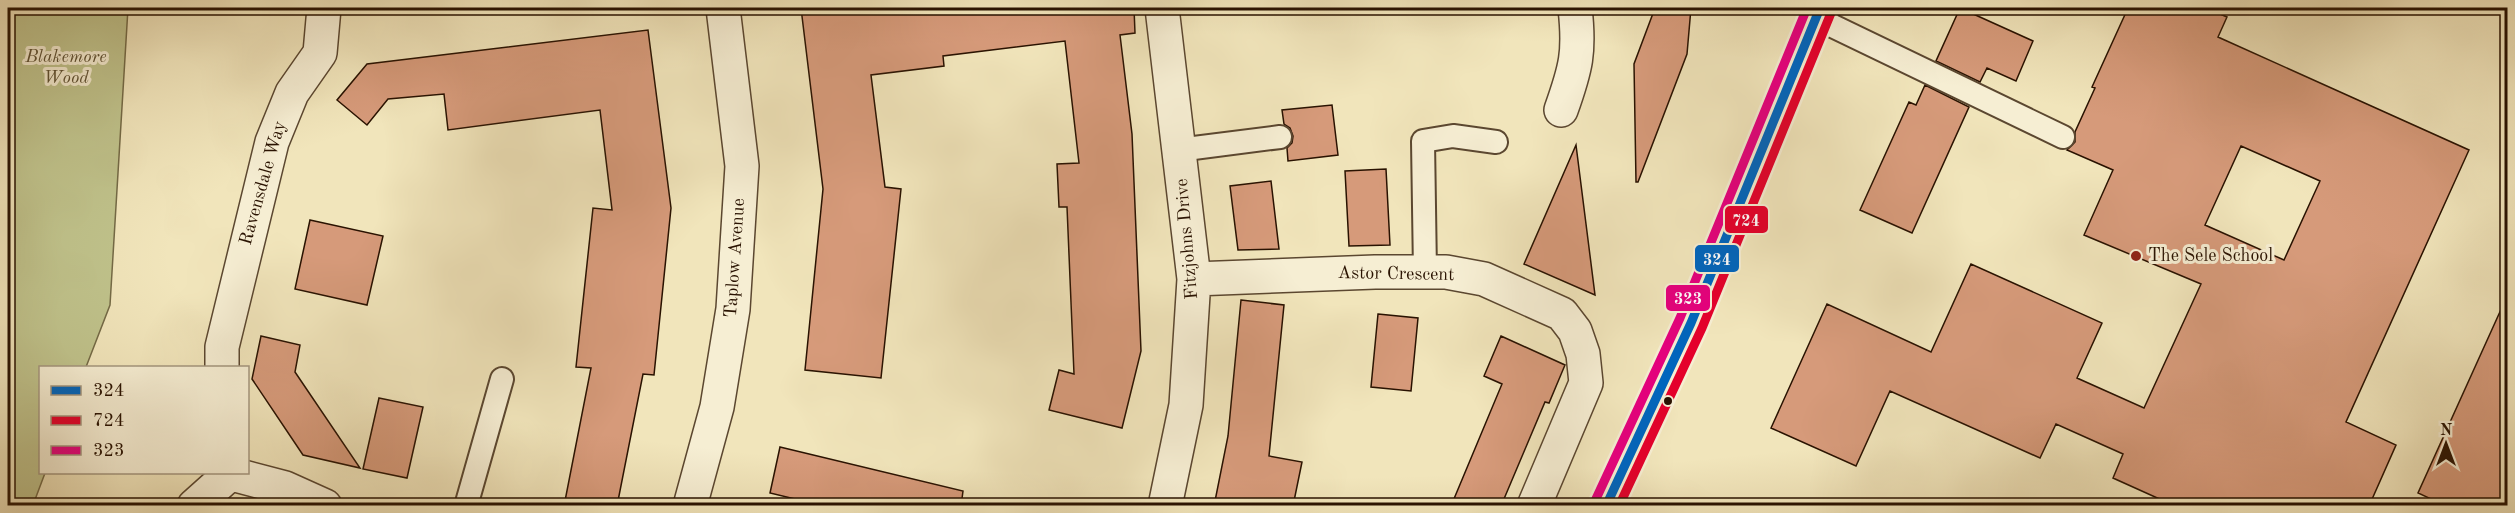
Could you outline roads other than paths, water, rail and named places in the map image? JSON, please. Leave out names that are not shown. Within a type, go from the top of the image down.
[{"type":"street","name":"Ravensdale Way","points":[[222,366],[222,348],[272,142],[291,93],[320,53],[324,8]]},
{"type":"street","name":"Taplow Avenue","points":[[690,506],[717,406],[734,297],[742,165],[723,8]]},
{"type":"street","name":"Fitzjohns Drive","points":[[1162,8],[1194,279],[1186,405],[1165,506]]},
{"type":"street","points":[[1561,110],[1576,67],[1579,42],[1575,8]]},
{"type":"street","points":[[1606,506],[1690,323],[1818,13]]},
{"type":"street","name":"Astor Crescent","points":[[1194,279],[1375,272],[1446,272],[1484,279],[1562,314],[1575,331],[1583,354],[1586,383],[1534,506]]},
{"type":"street","points":[[194,506],[231,474]]},
{"type":"street","points":[[236,474],[285,488],[326,506]]},
{"type":"lane","points":[[1818,13],[2063,137]]},
{"type":"lane","points":[[1425,272],[1423,141],[1453,136],[1496,142]]},
{"type":"lane","points":[[1178,150],[1280,137]]},
{"type":"lane","points":[[466,506],[502,379]]},
{"type":"place","name":"The Sele School","points":[[2136,256]]},
{"type":"park label","name":"Blakemore Wood","points":[[66,67]]}]
